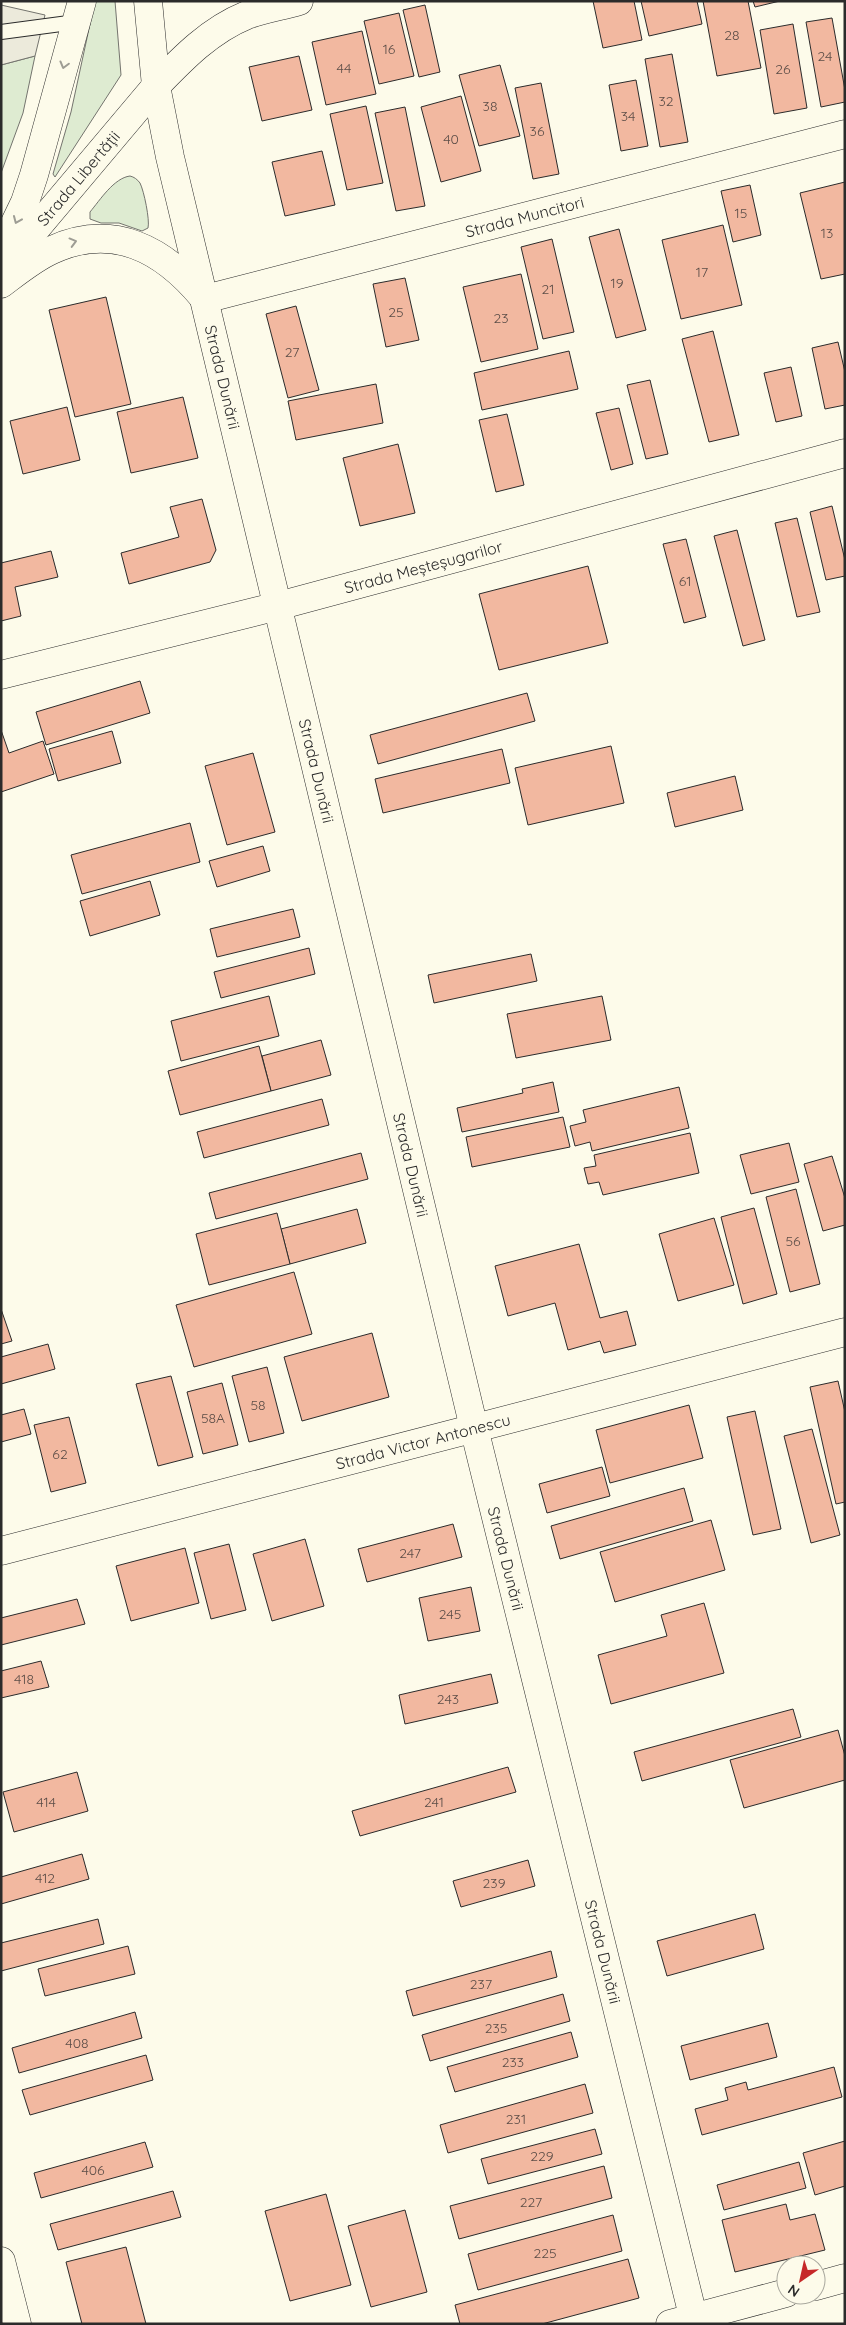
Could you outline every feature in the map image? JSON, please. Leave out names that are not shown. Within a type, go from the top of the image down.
[{"type":"street","name":"Strada Dunării","points":[[148,1],[156,86],[170,157],[686,2322]]},
{"type":"street","name":"Strada Libertății","points":[[1,270],[156,86],[185,56],[218,30],[248,15],[299,1]]},
{"type":"street","points":[[1,252],[25,202],[34,175],[79,12]]},
{"type":"street","name":"Strada Muncitori","points":[[205,299],[845,134]]},
{"type":"street","points":[[1,284],[50,251],[78,240],[103,239],[135,244],[157,254],[176,267],[205,299]]},
{"type":"street","name":"Strada Meșteșugarilor","points":[[1,675],[278,606],[845,453]]},
{"type":"street","name":"Strada Victor Antonescu","points":[[1,1552],[845,1332]]},
{"type":"street","points":[[1,2261],[17,2324]]},
{"type":"street","points":[[826,2283],[845,2278]]},
{"type":"street","points":[[686,2322],[776,2297]]},
{"type":"lane","points":[[1,32],[79,12]]},
{"type":"green space","points":[[95,1],[115,1],[121,75],[55,177],[53,174],[71,112]]},
{"type":"green space","points":[[35,56],[23,113],[1,173],[1,65]]},
{"type":"green space","points":[[130,176],[138,180],[142,187],[148,228],[142,231],[119,223],[101,223],[90,219],[90,212],[108,190],[118,181]]},
{"type":"shaded area","points":[[1,5],[45,15],[35,56],[1,65]]},
{"type":"building","points":[[593,1],[634,1],[642,40],[603,48]]},
{"type":"building","points":[[641,1],[697,1],[702,24],[649,36]]},
{"type":"building","points":[[703,1],[748,1],[761,68],[717,76]]},
{"type":"building","points":[[753,1],[780,1],[755,7]]},
{"type":"building","points":[[425,5],[440,72],[419,77],[403,10]]},
{"type":"building","points":[[399,13],[414,76],[379,84],[364,21]]},
{"type":"building","points":[[832,18],[845,90],[845,102],[821,107],[806,22]]},
{"type":"building","points":[[793,24],[807,108],[774,114],[760,30]]},
{"type":"building","points":[[362,31],[376,94],[326,105],[312,42]]},
{"type":"building","points":[[672,54],[688,142],[660,147],[645,59]]},
{"type":"building","points":[[299,56],[312,110],[262,121],[249,67]]},
{"type":"building","points":[[500,65],[520,136],[479,146],[459,75]]},
{"type":"building","points":[[636,80],[648,146],[621,151],[609,85]]},
{"type":"building","points":[[541,83],[559,174],[533,179],[515,88]]},
{"type":"building","points":[[461,96],[481,171],[441,182],[421,107]]},
{"type":"building","points":[[366,106],[383,183],[347,190],[330,114]]},
{"type":"building","points":[[405,107],[425,206],[396,211],[375,113]]},
{"type":"building","points":[[322,151],[335,205],[285,216],[272,162]]},
{"type":"building","points":[[845,182],[845,274],[821,279],[800,193]]},
{"type":"building","points":[[750,185],[761,235],[733,242],[721,191]]},
{"type":"building","points":[[723,225],[742,305],[681,319],[662,240]]},
{"type":"building","points":[[619,229],[646,330],[616,338],[589,237]]},
{"type":"building","points":[[552,239],[574,332],[543,339],[521,247]]},
{"type":"building","points":[[521,274],[538,349],[481,362],[463,287]]},
{"type":"building","points":[[405,278],[419,340],[386,347],[373,284]]},
{"type":"building","points":[[106,297],[131,404],[75,417],[49,310]]},
{"type":"building","points":[[296,306],[319,390],[288,398],[266,314]]},
{"type":"building","points":[[713,331],[739,435],[709,442],[682,339]]},
{"type":"building","points":[[838,342],[845,372],[845,405],[825,409],[812,348]]},
{"type":"building","points":[[569,351],[578,389],[482,410],[474,373]]},
{"type":"building","points":[[791,367],[802,416],[776,422],[764,373]]},
{"type":"building","points":[[650,380],[668,454],[646,459],[627,385]]},
{"type":"building","points":[[376,384],[383,423],[296,440],[288,401]]},
{"type":"building","points":[[183,397],[198,458],[131,473],[117,412]]},
{"type":"building","points":[[67,407],[80,460],[23,474],[10,421]]},
{"type":"building","points":[[619,408],[633,464],[611,470],[596,413]]},
{"type":"building","points":[[507,414],[524,485],[496,492],[479,420]]},
{"type":"building","points":[[398,444],[415,513],[360,526],[343,458]]},
{"type":"building","points":[[202,499],[216,550],[210,562],[129,584],[121,553],[179,537],[170,507]]},
{"type":"building","points":[[832,506],[845,560],[845,576],[826,580],[810,512]]},
{"type":"building","points":[[797,518],[820,612],[797,617],[775,523]]},
{"type":"building","points":[[737,530],[765,640],[743,646],[714,536]]},
{"type":"building","points":[[686,539],[706,617],[684,623],[663,544]]},
{"type":"building","points":[[51,551],[58,577],[15,587],[21,616],[1,621],[1,563]]},
{"type":"building","points":[[588,566],[608,643],[499,670],[479,594]]},
{"type":"building","points":[[140,681],[150,713],[46,745],[36,712]]},
{"type":"building","points":[[527,693],[535,721],[378,764],[370,735]]},
{"type":"building","points":[[1,730],[9,753],[43,741],[54,774],[1,792]]},
{"type":"building","points":[[112,731],[121,763],[58,781],[49,749]]},
{"type":"building","points":[[611,746],[624,803],[528,825],[515,768]]},
{"type":"building","points":[[502,749],[510,783],[383,813],[375,779]]},
{"type":"building","points":[[253,753],[275,832],[227,845],[205,766]]},
{"type":"building","points":[[735,776],[743,810],[675,827],[667,793]]},
{"type":"building","points":[[190,823],[200,862],[82,894],[71,855]]},
{"type":"building","points":[[263,846],[270,871],[217,887],[209,861]]},
{"type":"building","points":[[150,881],[160,915],[90,936],[80,901]]},
{"type":"building","points":[[293,909],[300,937],[217,957],[210,929]]},
{"type":"building","points":[[309,948],[315,974],[221,998],[214,972]]},
{"type":"building","points":[[531,954],[537,981],[434,1003],[428,975]]},
{"type":"building","points":[[269,996],[279,1036],[181,1061],[171,1021]]},
{"type":"building","points":[[602,996],[611,1040],[516,1058],[507,1014]]},
{"type":"building","points":[[321,1040],[331,1075],[271,1091],[262,1056]]},
{"type":"building","points":[[259,1046],[271,1091],[180,1115],[168,1071]]},
{"type":"building","points":[[553,1082],[559,1112],[462,1132],[457,1108],[523,1093],[522,1089]]},
{"type":"building","points":[[679,1087],[689,1128],[592,1151],[590,1142],[575,1146],[570,1126],[586,1122],[583,1110]]},
{"type":"building","points":[[322,1099],[329,1125],[204,1158],[197,1132]]},
{"type":"building","points":[[563,1117],[570,1147],[472,1167],[466,1137]]},
{"type":"building","points":[[690,1133],[699,1173],[603,1195],[599,1182],[588,1184],[584,1168],[596,1166],[594,1155]]},
{"type":"building","points":[[789,1143],[799,1182],[751,1194],[740,1155]]},
{"type":"building","points":[[361,1153],[368,1179],[216,1219],[209,1193]]},
{"type":"building","points":[[832,1156],[845,1198],[845,1225],[823,1231],[804,1164]]},
{"type":"building","points":[[796,1189],[820,1284],[790,1292],[766,1197]]},
{"type":"building","points":[[754,1208],[777,1294],[743,1304],[721,1217]]},
{"type":"building","points":[[357,1209],[366,1243],[290,1264],[281,1229]]},
{"type":"building","points":[[277,1213],[290,1264],[209,1285],[196,1234]]},
{"type":"building","points":[[714,1218],[734,1285],[678,1301],[659,1234]]},
{"type":"building","points":[[579,1244],[600,1318],[627,1311],[636,1345],[604,1353],[600,1341],[568,1350],[555,1303],[508,1316],[495,1266]]},
{"type":"building","points":[[294,1272],[312,1334],[194,1367],[176,1305]]},
{"type":"building","points":[[1,1309],[12,1341],[1,1344]]},
{"type":"building","points":[[372,1333],[389,1397],[302,1421],[284,1357]]},
{"type":"building","points":[[48,1344],[55,1369],[1,1384],[1,1357]]},
{"type":"building","points":[[267,1367],[284,1433],[249,1442],[232,1376]]},
{"type":"building","points":[[171,1376],[193,1457],[158,1466],[136,1384]]},
{"type":"building","points":[[838,1381],[845,1412],[845,1502],[836,1504],[810,1387]]},
{"type":"building","points":[[222,1383],[238,1445],[203,1454],[187,1392]]},
{"type":"building","points":[[689,1405],[703,1458],[610,1483],[596,1430]]},
{"type":"building","points":[[24,1409],[31,1434],[1,1442],[1,1415]]},
{"type":"building","points":[[755,1411],[781,1529],[753,1535],[727,1417]]},
{"type":"building","points":[[69,1417],[86,1483],[51,1492],[34,1425]]},
{"type":"building","points":[[812,1429],[840,1535],[811,1543],[784,1436]]},
{"type":"building","points":[[602,1467],[610,1496],[547,1513],[539,1484]]},
{"type":"building","points":[[684,1488],[693,1521],[560,1559],[551,1526]]},
{"type":"building","points":[[711,1520],[725,1570],[615,1602],[600,1552]]},
{"type":"building","points":[[453,1524],[462,1557],[367,1582],[358,1549]]},
{"type":"building","points":[[305,1539],[324,1606],[272,1621],[253,1554]]},
{"type":"building","points":[[229,1544],[246,1610],[211,1619],[194,1553]]},
{"type":"building","points":[[185,1548],[199,1603],[131,1621],[116,1566]]},
{"type":"building","points":[[471,1587],[480,1631],[428,1641],[419,1598]]},
{"type":"building","points":[[77,1599],[85,1624],[1,1645],[1,1618]]},
{"type":"building","points":[[704,1603],[724,1673],[611,1704],[598,1655],[667,1636],[661,1615]]},
{"type":"building","points":[[41,1661],[49,1687],[1,1698],[1,1671]]},
{"type":"building","points":[[491,1674],[498,1703],[405,1724],[399,1695]]},
{"type":"building","points":[[793,1709],[801,1737],[642,1781],[634,1752]]},
{"type":"building","points":[[838,1730],[845,1756],[845,1780],[744,1808],[730,1760]]},
{"type":"building","points":[[508,1767],[516,1792],[360,1836],[352,1811]]},
{"type":"building","points":[[77,1772],[88,1811],[14,1832],[3,1792]]},
{"type":"building","points":[[82,1854],[89,1879],[1,1904],[1,1877]]},
{"type":"building","points":[[528,1860],[535,1886],[461,1907],[453,1881]]},
{"type":"building","points":[[755,1914],[764,1949],[667,1976],[657,1941]]},
{"type":"building","points":[[98,1919],[104,1944],[1,1971],[1,1943]]},
{"type":"building","points":[[128,1946],[135,1974],[45,1996],[38,1969]]},
{"type":"building","points":[[551,1951],[557,1977],[413,2016],[406,1991]]},
{"type":"building","points":[[563,1994],[570,2021],[430,2061],[422,2035]]},
{"type":"building","points":[[135,2012],[142,2038],[19,2073],[12,2048]]},
{"type":"building","points":[[768,2023],[777,2057],[690,2080],[681,2046]]},
{"type":"building","points":[[571,2032],[578,2057],[455,2092],[447,2067]]},
{"type":"building","points":[[146,2055],[153,2080],[30,2115],[22,2090]]},
{"type":"building","points":[[834,2067],[842,2097],[702,2135],[695,2109],[728,2100],[725,2088],[746,2082],[748,2090]]},
{"type":"building","points":[[585,2084],[593,2113],[448,2153],[440,2125]]},
{"type":"building","points":[[595,2129],[602,2154],[488,2184],[481,2159]]},
{"type":"building","points":[[845,2141],[845,2186],[815,2195],[803,2153]]},
{"type":"building","points":[[145,2142],[153,2167],[41,2198],[34,2173]]},
{"type":"building","points":[[799,2162],[806,2188],[724,2210],[717,2185]]},
{"type":"building","points":[[604,2166],[612,2198],[459,2239],[450,2206]]},
{"type":"building","points":[[173,2191],[181,2217],[58,2250],[50,2224]]},
{"type":"building","points":[[326,2194],[351,2285],[290,2301],[265,2211]]},
{"type":"building","points":[[786,2204],[790,2220],[815,2214],[825,2250],[805,2255],[776,2255],[776,2262],[735,2272],[722,2220]]},
{"type":"building","points":[[405,2210],[427,2292],[371,2307],[348,2226]]},
{"type":"building","points":[[613,2215],[622,2251],[478,2290],[468,2254]]},
{"type":"building","points":[[126,2247],[146,2324],[82,2324],[66,2262]]},
{"type":"building","points":[[628,2259],[639,2298],[542,2324],[460,2324],[455,2305]]}]
